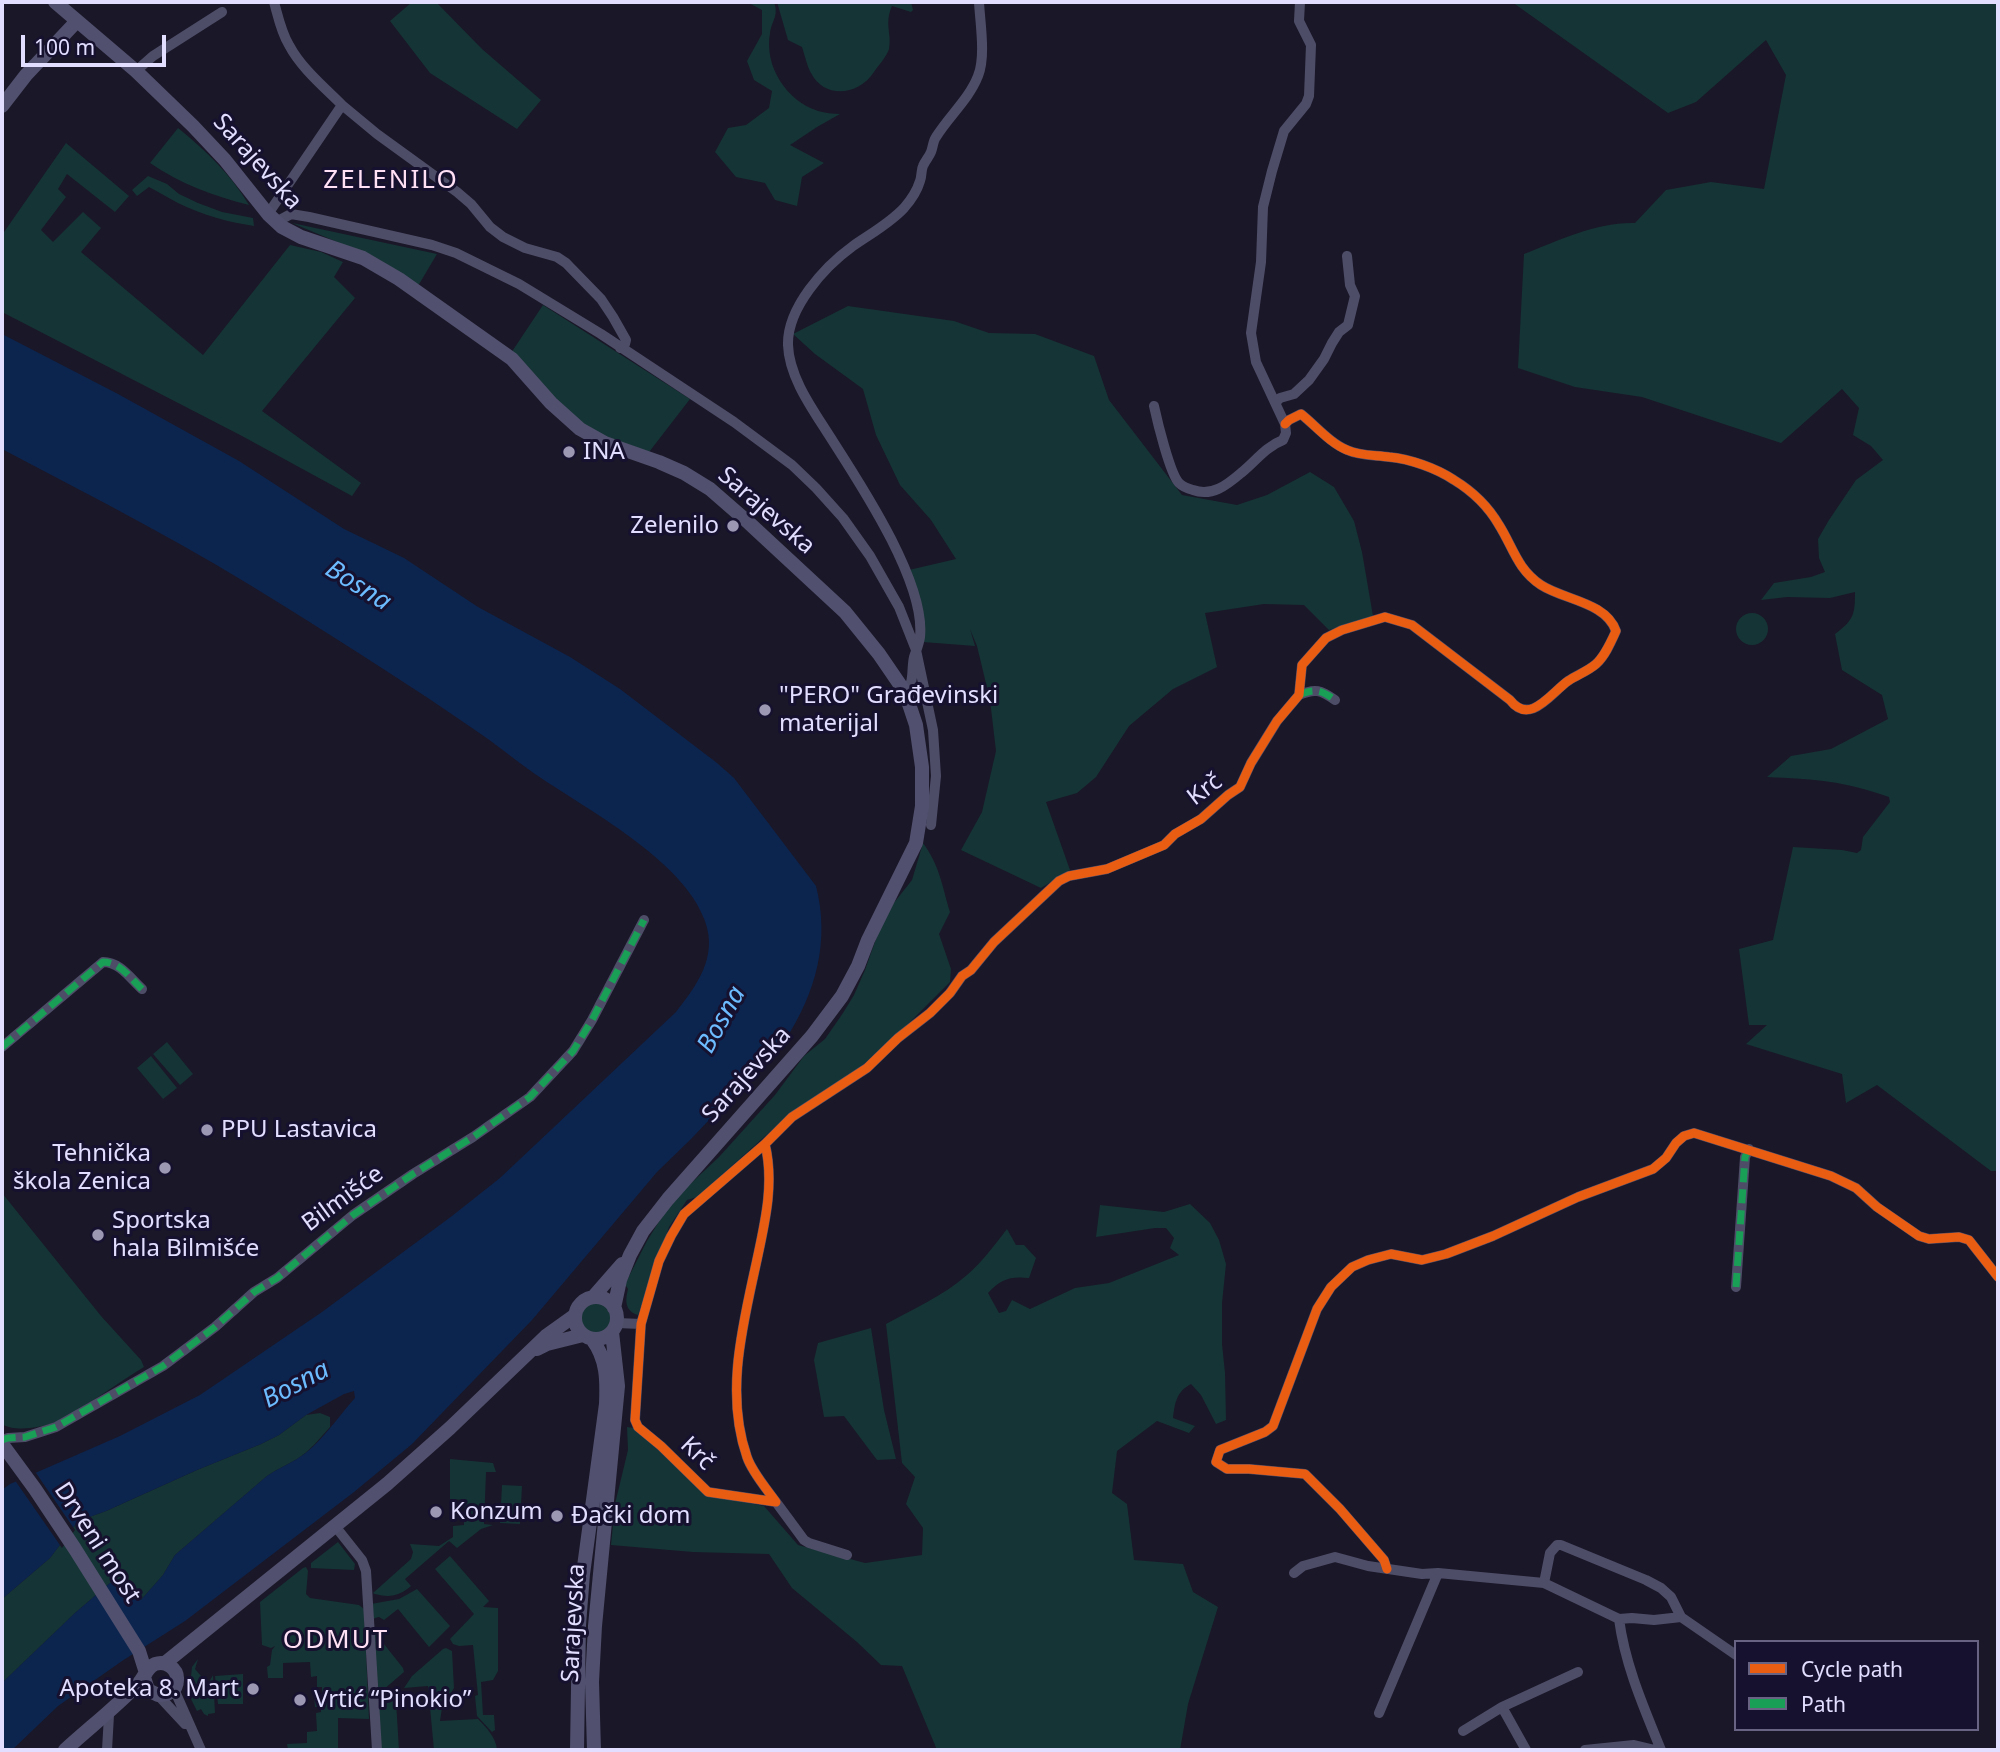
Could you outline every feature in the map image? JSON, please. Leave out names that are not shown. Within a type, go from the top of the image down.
[{"type":"main road","name":"Sarajevska","points":[[55,2],[136,71],[225,160],[272,218],[301,237],[363,258],[399,279],[512,359],[551,403],[580,429],[605,443],[659,461],[710,489],[845,612],[905,692],[916,725],[922,767],[922,806],[916,843],[858,966],[842,996],[818,1027],[643,1231],[620,1280],[614,1321],[618,1386],[595,1626],[592,1682],[594,1750]]},
{"type":"main road","points":[[2,106],[26,75],[77,21]]},
{"type":"main road","name":"Sarajevska","points":[[594,1296],[630,1255]]},
{"type":"main road","points":[[65,1750],[152,1666],[162,1663],[208,1630],[431,1446],[527,1354],[556,1327],[574,1316],[581,1302],[594,1296],[606,1299],[614,1321],[603,1338],[587,1337],[547,1344],[527,1354]]},
{"type":"main road","points":[[574,1316],[577,1328],[587,1337]]},
{"type":"main road","name":"Sarajevska","points":[[577,1750],[579,1625],[583,1574],[607,1383],[599,1349],[587,1337]]},
{"type":"main road","name":"Drveni most","points":[[2,1442],[75,1549],[138,1650]]},
{"type":"main road","points":[[176,1674],[182,1662],[208,1630]]},
{"type":"main road","points":[[92,1726],[130,1700],[155,1694],[167,1695],[174,1689],[176,1674],[171,1666],[138,1650]]},
{"type":"main road","points":[[138,1650],[146,1687],[155,1694]]},
{"type":"street","points":[[274,2],[289,46],[315,78],[342,105],[387,142],[457,192],[503,237],[525,248],[557,257],[566,264],[601,299],[613,317],[626,340],[620,348]]},
{"type":"street","points":[[905,692],[912,681],[913,659],[920,639],[920,626],[907,573],[876,511],[809,404],[791,361],[789,334],[791,320],[798,306],[818,280],[851,247],[903,209],[913,196],[935,138],[957,111],[979,74],[982,47],[979,2]]},
{"type":"street","points":[[1154,406],[1175,477],[1179,483],[1205,494],[1220,488],[1241,473],[1263,452],[1283,440],[1286,433],[1276,402],[1256,362],[1251,333],[1261,262],[1263,207],[1284,131],[1306,104],[1309,96],[1311,45],[1300,21],[1300,2]]},
{"type":"street","points":[[136,71],[153,56],[222,12]]},
{"type":"street","points":[[272,218],[342,105]]},
{"type":"street","points":[[272,218],[291,215],[432,245],[456,253],[519,284],[601,334],[734,422],[816,488],[843,518],[870,556],[900,607],[916,650],[933,730],[936,776],[931,825]]},
{"type":"street","points":[[1276,402],[1294,394],[1309,380],[1325,359],[1339,332],[1348,325],[1355,296],[1350,285],[1347,256]]},
{"type":"street","name":"Krč","points":[[776,1502],[708,1492],[638,1427],[635,1420],[641,1324],[659,1261],[684,1214],[792,1117],[867,1068],[898,1038],[930,1013],[994,942],[1059,881],[1069,876],[1107,870],[1164,845],[1175,834],[1202,819],[1228,795],[1240,788],[1277,721],[1298,695],[1302,664],[1326,638],[1342,630],[1385,617],[1412,625],[1469,667],[1514,705],[1529,710],[1539,706],[1567,682],[1597,664],[1610,646],[1616,631],[1613,622],[1603,612],[1543,586],[1530,576],[1514,556],[1500,525],[1482,501],[1454,480],[1431,467],[1387,456],[1349,451],[1335,443],[1301,414],[1285,424]]},
{"type":"street","points":[[1298,695],[1323,691],[1335,700]]},
{"type":"street","name":"Bilmišće","points":[[2,1442],[8,1438],[25,1437],[56,1427],[163,1366],[353,1215],[530,1097],[573,1051],[644,920]]},
{"type":"street","points":[[2,1047],[103,962],[118,965],[142,989]]},
{"type":"street","points":[[1387,1569],[1384,1560],[1305,1474],[1227,1469],[1216,1462],[1220,1450],[1265,1432],[1273,1426],[1317,1309],[1331,1287],[1352,1267],[1391,1254],[1422,1260],[1447,1254],[1493,1236],[1578,1197],[1653,1169],[1666,1158],[1676,1143],[1684,1136],[1694,1133],[1831,1176],[1856,1188],[1877,1207],[1919,1236],[1928,1239],[1959,1237],[1969,1240],[1998,1277]]},
{"type":"street","name":"Krč","points":[[765,1144],[768,1158],[768,1208],[742,1325],[736,1385],[739,1422],[747,1459],[776,1502]]},
{"type":"street","points":[[1736,1287],[1745,1157],[1749,1149]]},
{"type":"street","points":[[614,1321],[641,1324]]},
{"type":"street","points":[[776,1502],[808,1544],[847,1555]]},
{"type":"street","points":[[335,1527],[357,1553],[366,1571],[377,1750]]},
{"type":"street","points":[[1544,1583],[1550,1553],[1561,1545],[1661,1588],[1671,1597],[1681,1616],[1734,1654]]},
{"type":"street","points":[[1294,1573],[1303,1566],[1335,1557],[1368,1566],[1422,1574],[1438,1573],[1544,1583],[1619,1619],[1654,1620],[1681,1616]]},
{"type":"street","points":[[1379,1713],[1438,1573]]},
{"type":"street","points":[[1619,1619],[1629,1662],[1661,1750]]},
{"type":"street","points":[[1463,1731],[1502,1707],[1578,1672]]},
{"type":"street","points":[[174,1689],[200,1748]]},
{"type":"street","points":[[155,1694],[187,1726],[200,1748]]},
{"type":"street","points":[[1502,1707],[1526,1750]]},
{"type":"street","points":[[107,1750],[109,1715]]},
{"type":"street","points":[[1585,1750],[1634,1745],[1655,1750]]},
{"type":"green space","points":[[412,2],[436,2],[482,49],[541,100],[517,129],[430,73],[390,21]]},
{"type":"green space","points":[[747,2],[774,2],[776,11],[769,46],[774,70],[788,91],[807,106],[821,112],[840,114],[790,145],[824,163],[802,177],[797,206],[775,200],[765,183],[736,177],[715,152],[728,128],[746,125],[769,108],[772,91],[754,80],[747,61],[762,34],[762,10]]},
{"type":"green space","points":[[777,2],[911,2],[913,10],[911,12],[892,6],[889,18],[890,43],[886,55],[868,80],[860,86],[851,90],[833,91],[817,82],[802,47],[788,40]]},
{"type":"green space","points":[[1512,2],[1998,2],[1998,1171],[1991,1171],[1877,1085],[1846,1103],[1842,1074],[1746,1044],[1767,1025],[1749,1025],[1739,949],[1773,940],[1793,847],[1857,853],[1861,850],[1863,837],[1890,802],[1889,797],[1843,784],[1767,777],[1791,756],[1831,749],[1888,719],[1882,695],[1842,670],[1835,634],[1852,616],[1855,592],[1830,598],[1787,597],[1761,600],[1774,583],[1825,572],[1819,558],[1818,539],[1856,480],[1883,460],[1871,446],[1853,435],[1859,408],[1842,389],[1781,443],[1642,397],[1575,387],[1518,368],[1524,254],[1606,225],[1635,223],[1666,190],[1711,182],[1764,189],[1786,75],[1766,40],[1696,102],[1668,113]]},
{"type":"green space","points":[[178,128],[217,163],[249,205],[198,188],[150,163]]},
{"type":"green space","points":[[66,143],[129,196],[115,212],[67,174],[58,189],[66,197],[41,230],[53,242],[83,212],[101,228],[81,252],[203,355],[290,245],[321,252],[343,262],[334,277],[355,298],[262,411],[361,483],[352,496],[2,312],[2,235]]},
{"type":"green space","points":[[148,176],[198,203],[222,212],[253,218],[254,226],[196,211],[149,187],[137,196],[132,190]]},
{"type":"green space","points":[[292,223],[437,254],[418,286],[380,260]]},
{"type":"green space","points":[[543,305],[690,399],[646,456],[588,429],[509,356]]},
{"type":"green space","points":[[848,306],[954,321],[989,333],[1035,334],[1094,356],[1109,400],[1182,495],[1237,505],[1267,495],[1310,472],[1334,487],[1354,521],[1373,616],[1329,630],[1304,605],[1264,604],[1205,613],[1217,667],[1173,689],[1129,726],[1096,777],[1077,793],[1046,802],[1070,870],[1041,888],[961,850],[982,812],[996,751],[990,700],[977,646],[970,629],[975,646],[923,642],[909,570],[956,559],[931,520],[900,485],[876,435],[863,389],[815,354],[793,334]]},
{"type":"green space","points":[[1752,613],[1763,618],[1768,629],[1763,640],[1752,645],[1741,640],[1736,629],[1741,618]]},
{"type":"green space","points":[[923,843],[937,868],[950,912],[939,934],[951,969],[950,982],[858,1069],[791,1113],[697,1197],[687,1200],[669,1227],[638,1315],[634,1313],[627,1305],[628,1289],[625,1284],[647,1241],[663,1215],[686,1188],[719,1157],[775,1095],[804,1056],[825,1039],[854,995],[882,922],[912,880]]},
{"type":"green space","points":[[167,1042],[193,1074],[180,1085],[153,1054]]},
{"type":"green space","points":[[151,1056],[177,1088],[163,1099],[137,1068]]},
{"type":"green space","points":[[2,1193],[101,1316],[141,1360],[144,1367],[60,1420],[31,1428],[15,1428],[2,1424]]},
{"type":"green space","points":[[1190,1204],[1210,1223],[1219,1240],[1226,1264],[1222,1344],[1226,1420],[1216,1424],[1201,1395],[1191,1384],[1186,1387],[1177,1398],[1173,1418],[1195,1426],[1189,1433],[1157,1421],[1117,1451],[1112,1493],[1127,1504],[1134,1560],[1183,1564],[1193,1592],[1218,1607],[1188,1704],[1180,1750],[937,1750],[902,1666],[881,1665],[792,1588],[769,1554],[693,1552],[611,1545],[615,1504],[628,1450],[627,1427],[634,1428],[708,1495],[764,1506],[798,1545],[865,1563],[922,1555],[923,1528],[906,1504],[915,1477],[902,1463],[886,1324],[958,1283],[983,1259],[1007,1229],[1016,1245],[1024,1245],[1036,1258],[1029,1278],[1006,1280],[988,1293],[999,1313],[1006,1311],[1012,1300],[1030,1309],[1075,1288],[1109,1283],[1179,1255],[1170,1248],[1174,1238],[1166,1228],[1096,1237],[1100,1205],[1164,1212]]},
{"type":"green space","points":[[596,1303],[607,1307],[611,1318],[607,1329],[596,1333],[585,1329],[581,1318],[585,1307]]},
{"type":"green space","points":[[871,1328],[884,1410],[896,1459],[877,1460],[844,1416],[824,1417],[814,1360],[818,1343]]},
{"type":"green space","points":[[320,1413],[330,1417],[330,1427],[315,1444],[297,1459],[267,1476],[175,1555],[163,1575],[141,1600],[120,1584],[110,1583],[2,1683],[2,1599],[50,1558],[78,1521],[261,1444],[279,1435],[306,1415]]},
{"type":"green space","points":[[450,1459],[493,1463],[496,1472],[486,1472],[484,1524],[493,1525],[481,1529],[457,1548],[449,1541],[405,1579],[411,1586],[402,1592],[390,1596],[373,1593],[411,1559],[413,1552],[410,1544],[439,1546],[453,1537],[453,1526],[464,1525],[464,1500],[450,1499]]},
{"type":"green space","points":[[502,1485],[522,1486],[520,1524],[500,1523]]},
{"type":"green space","points":[[338,1542],[355,1564],[354,1570],[311,1568],[311,1563]]},
{"type":"green space","points":[[450,1556],[489,1601],[483,1607],[498,1608],[498,1671],[493,1680],[481,1682],[483,1715],[494,1715],[495,1730],[492,1732],[477,1716],[475,1696],[478,1695],[473,1645],[459,1646],[453,1644],[450,1639],[474,1614],[435,1569]]},
{"type":"green space","points":[[306,1567],[306,1594],[310,1598],[359,1605],[364,1609],[369,1719],[338,1718],[338,1750],[288,1750],[287,1744],[307,1743],[307,1732],[317,1731],[316,1713],[321,1712],[321,1707],[315,1707],[314,1694],[322,1694],[322,1687],[317,1687],[317,1676],[311,1677],[310,1662],[283,1663],[283,1678],[268,1678],[267,1667],[275,1646],[271,1648],[262,1645],[260,1602]]},
{"type":"green space","points":[[417,1589],[450,1626],[429,1647],[398,1609],[384,1620],[379,1617],[373,1620],[371,1604],[399,1599]]},
{"type":"green space","points":[[376,1634],[404,1672],[383,1690],[375,1690],[373,1636]]},
{"type":"green space","points":[[446,1648],[452,1651],[454,1688],[442,1708],[440,1721],[478,1719],[493,1737],[497,1750],[434,1750],[428,1686],[404,1688],[412,1676]]},
{"type":"green space","points":[[198,1659],[195,1669],[208,1684],[213,1675],[215,1713],[208,1716],[201,1709],[197,1711],[189,1695],[192,1667]]},
{"type":"green space","points":[[243,1674],[243,1704],[218,1704],[215,1676]]},
{"type":"green space","points":[[392,1694],[396,1701],[399,1750],[381,1750],[378,1708]]},
{"type":"water","name":"Bosna","points":[[2,334],[239,461],[344,529],[404,558],[478,607],[570,657],[620,689],[734,778],[816,886],[821,927],[821,947],[812,985],[785,1040],[657,1172],[532,1320],[412,1444],[354,1492],[185,1621],[58,1706],[12,1750],[2,1750],[2,1683],[110,1583],[120,1584],[141,1600],[163,1575],[175,1555],[267,1476],[297,1459],[313,1446],[355,1398],[354,1391],[306,1415],[279,1435],[261,1444],[78,1521],[50,1558],[2,1599],[2,1490],[10,1484],[120,1436],[200,1395],[322,1312],[452,1216],[500,1178],[676,1012],[698,981],[709,947],[705,921],[694,899],[677,877],[606,820],[535,774],[428,698],[250,585],[144,524],[2,449]]},
{"type":"pier","points":[[34,1470],[75,1530],[62,1548],[14,1479]]},
{"type":"marked path","points":[[1299,695],[1318,691],[1335,700]]},
{"type":"marked path","points":[[2,1440],[25,1437],[56,1427],[163,1366],[353,1215],[530,1097],[573,1051],[644,920]]},
{"type":"marked path","points":[[2,1047],[103,962],[120,968],[142,989]]},
{"type":"marked path","points":[[1736,1287],[1745,1157],[1749,1149]]},
{"type":"cycle path","points":[[765,1144],[769,1172],[768,1199],[742,1331],[737,1407],[740,1432],[749,1463],[776,1502],[708,1492],[638,1427],[635,1420],[641,1324],[659,1261],[684,1214],[792,1117],[867,1068],[898,1038],[930,1013],[994,942],[1059,881],[1069,876],[1107,869],[1164,845],[1240,787],[1251,763],[1277,721],[1299,695],[1302,665],[1326,638],[1342,630],[1385,617],[1412,625],[1525,710],[1540,705],[1568,681],[1593,666],[1608,649],[1616,631],[1611,621],[1594,608],[1550,590],[1533,579],[1521,565],[1490,512],[1467,489],[1423,465],[1347,450],[1329,439],[1301,414],[1285,424]]},
{"type":"cycle path","points":[[1387,1569],[1384,1560],[1340,1509],[1305,1474],[1227,1469],[1216,1462],[1220,1450],[1265,1432],[1273,1426],[1317,1309],[1331,1287],[1352,1267],[1391,1254],[1422,1260],[1493,1236],[1578,1197],[1653,1169],[1666,1158],[1676,1143],[1684,1136],[1694,1133],[1831,1176],[1856,1188],[1877,1207],[1919,1236],[1929,1239],[1959,1237],[1969,1240],[1998,1277]]},
{"type":"place","name":"INA","points":[[569,452]]},
{"type":"place","name":"Zelenilo","points":[[733,526]]},
{"type":"place","name":"\"PERO\" Građevinski materijal","points":[[765,710]]},
{"type":"place","name":"PPU Lastavica","points":[[207,1130]]},
{"type":"place","name":"Tehnička škola Zenica","points":[[165,1168]]},
{"type":"place","name":"Sportska hala Bilmišće","points":[[98,1235]]},
{"type":"place","name":"Konzum","points":[[436,1512]]},
{"type":"place","name":"Đački dom","points":[[557,1516]]},
{"type":"place","name":"Apoteka 8. Mart","points":[[253,1689]]},
{"type":"place","name":"Vrtić “Pinokio”","points":[[300,1700]]},
{"type":"district","name":"ZELENILO","points":[[391,181]]},
{"type":"district","name":"ODMUT","points":[[336,1641]]}]
